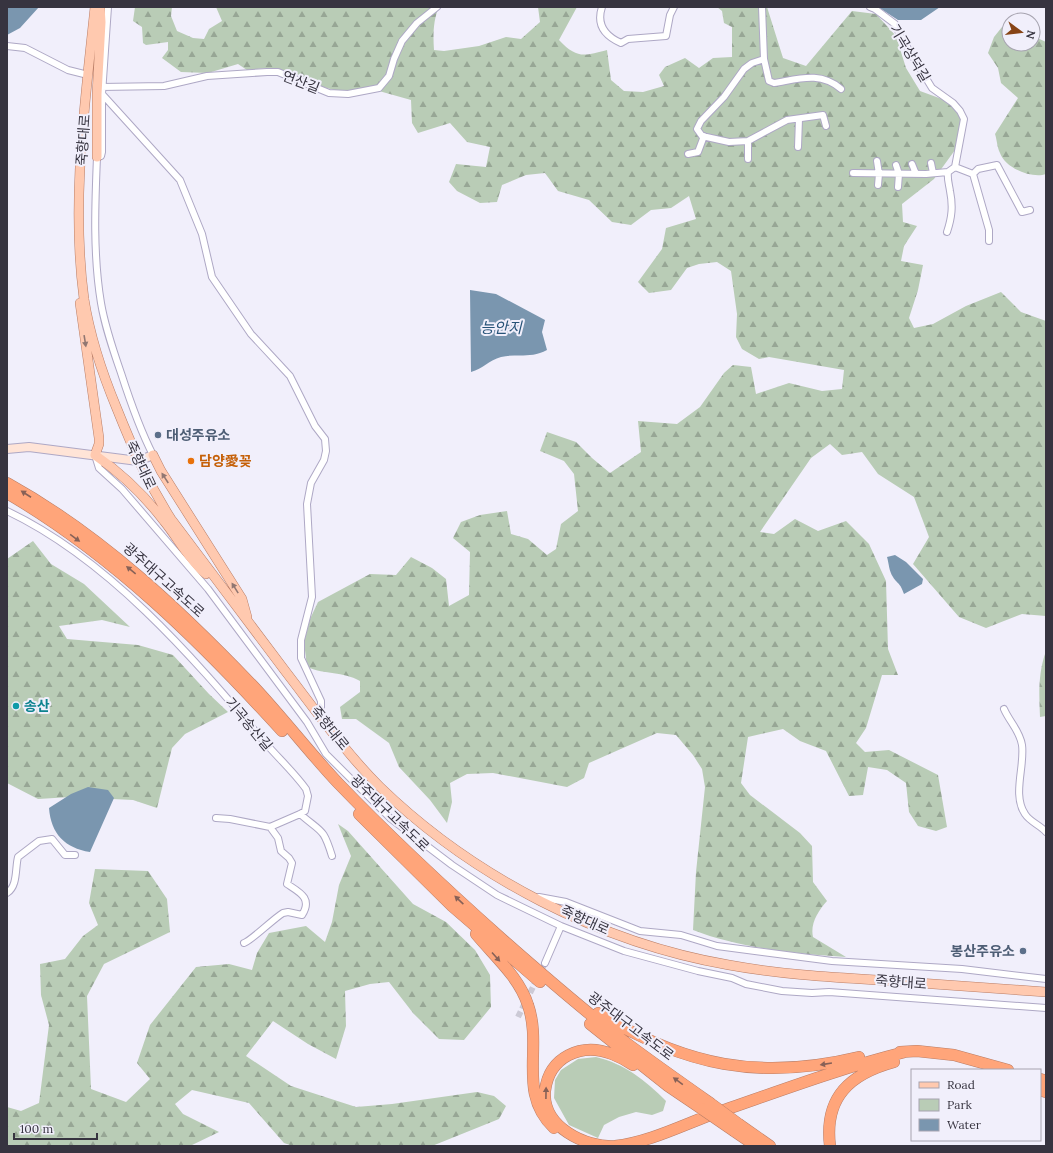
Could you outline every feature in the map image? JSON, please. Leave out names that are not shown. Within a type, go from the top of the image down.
[{"type":"highway","name":"광주대구고속도로","points":[[7,483],[104,548],[175,608],[255,689],[337,782],[373,818],[459,900],[557,988],[706,1106],[737,1128],[770,1146]]},
{"type":"highway","name":"광주대구고속도로","points":[[7,493],[57,525],[99,555],[169,613],[248,694],[369,824],[452,906],[552,993],[668,1086],[706,1106]]},
{"type":"highway","points":[[452,906],[513,976],[522,989],[532,1021],[532,1080],[534,1095],[540,1110],[549,1123],[561,1135],[578,1146]]},
{"type":"highway","points":[[557,988],[635,1035],[686,1056],[731,1066],[788,1069],[833,1063],[883,1053],[950,1061],[982,1069]]},
{"type":"highway","points":[[668,1086],[612,1054],[588,1050],[574,1052],[563,1057],[554,1066],[548,1078],[545,1093],[547,1106],[554,1118],[572,1136],[587,1143],[616,1146],[656,1135],[857,1064],[906,1055],[954,1055],[1004,1069]]},
{"type":"highway","points":[[635,1146],[742,1111],[859,1069],[906,1055]]},
{"type":"highway","points":[[830,1146],[828,1130],[830,1113],[837,1098],[849,1083],[863,1074],[906,1055]]},
{"type":"highway","name":"광주대구고속도로","points":[[737,1128],[756,1146]]},
{"type":"main road","name":"죽향대로","points":[[95,7],[79,187],[84,300],[94,344],[107,386],[138,461],[152,489],[171,519],[321,718],[379,786],[431,832],[460,854],[532,896],[622,936],[660,949],[728,965],[817,976],[1046,992]]},
{"type":"main road","points":[[98,157],[101,89],[100,7]]},
{"type":"main road","points":[[82,274],[80,297],[82,321],[99,444],[95,455],[111,466],[150,504],[200,568],[221,586]]},
{"type":"main road","points":[[153,455],[161,471],[242,599],[250,624]]},
{"type":"street","points":[[108,7],[101,89],[180,180],[202,234],[212,277],[251,334],[290,376],[315,426],[324,439],[326,451],[324,460],[311,484],[307,504],[312,597],[301,640],[301,658],[321,701],[321,718]]},
{"type":"street","name":"연산길","points":[[101,89],[164,86],[207,76],[267,72],[278,72],[329,93],[348,94],[379,88],[389,76],[402,41],[417,23],[437,7]]},
{"type":"street","points":[[602,7],[600,12],[601,25],[610,38],[621,43],[628,39],[666,36],[670,15],[674,7]]},
{"type":"street","points":[[762,7],[764,59],[769,81],[774,83],[816,78],[826,79],[841,89]]},
{"type":"street","name":"기곡상덕길","points":[[870,7],[895,24],[904,44],[932,88],[953,103],[960,111],[964,120],[955,167]]},
{"type":"street","points":[[7,46],[25,48],[68,70],[88,75]]},
{"type":"street","points":[[764,59],[752,63],[744,69],[724,97],[701,121],[697,129],[704,136],[729,142],[748,141],[788,120],[824,115],[826,126]]},
{"type":"street","points":[[798,119],[798,147]]},
{"type":"street","points":[[688,154],[698,152],[704,136]]},
{"type":"street","points":[[748,141],[748,158]]},
{"type":"street","points":[[7,449],[29,447],[138,461],[153,455],[130,401],[111,344],[101,303],[97,267],[95,214],[98,157]]},
{"type":"street","points":[[877,161],[879,174],[878,185]]},
{"type":"street","points":[[931,163],[933,173]]},
{"type":"street","points":[[912,164],[916,174]]},
{"type":"street","points":[[896,165],[899,174],[898,187]]},
{"type":"street","points":[[973,174],[978,169],[997,165],[1022,212],[1030,210]]},
{"type":"street","points":[[853,173],[933,173],[948,172],[955,167],[973,174]]},
{"type":"street","points":[[947,232],[952,218],[952,206],[947,179],[948,172]]},
{"type":"street","points":[[973,174],[989,230],[989,241]]},
{"type":"street","points":[[95,455],[99,468],[122,489],[208,589],[307,722],[326,754],[390,818],[452,865],[497,895],[561,926],[624,951],[698,971],[732,978],[746,984],[782,991],[812,993],[829,992],[1046,1008]]},
{"type":"street","name":"기곡송산길","points":[[7,511],[38,528],[75,552],[111,580],[162,629],[227,697],[306,789],[308,805],[305,811],[300,814]]},
{"type":"street","points":[[1004,709],[1018,734],[1022,745],[1019,788],[1023,811],[1028,818],[1046,832]]},
{"type":"street","points":[[216,818],[230,819],[270,827],[300,814],[321,829],[326,836],[332,856]]},
{"type":"street","points":[[244,943],[253,939],[258,932],[283,913],[288,912],[302,915],[305,911],[303,895],[287,884],[292,863],[281,851],[278,838],[270,827]]},
{"type":"street","points":[[7,893],[11,890],[15,880],[18,857],[40,841],[52,839],[64,855],[75,855]]},
{"type":"street","points":[[532,896],[566,902],[640,931],[681,935],[717,946],[832,961],[962,969],[1046,979]]},
{"type":"street","points":[[545,963],[561,926]]},
{"type":"green space","points":[[135,7],[172,7],[171,16],[177,31],[193,38],[204,39],[209,29],[222,21],[216,7],[439,7],[434,28],[434,50],[444,51],[479,46],[506,37],[521,39],[540,22],[538,7],[577,7],[559,40],[576,53],[592,54],[607,50],[611,80],[624,91],[643,92],[664,86],[659,75],[665,67],[685,58],[699,68],[713,58],[732,57],[732,27],[724,23],[722,11],[717,7],[767,7],[783,58],[806,66],[852,11],[876,14],[896,36],[906,68],[920,91],[950,102],[962,120],[955,150],[934,179],[902,204],[903,222],[917,226],[904,246],[901,261],[923,265],[918,290],[909,318],[914,328],[933,324],[966,306],[1001,292],[1021,312],[1046,321],[1046,616],[1022,614],[986,628],[959,617],[913,564],[929,537],[914,497],[878,474],[862,452],[842,455],[830,444],[811,458],[760,532],[774,534],[795,519],[818,531],[846,521],[869,544],[886,581],[888,649],[898,675],[882,675],[866,728],[856,743],[865,752],[889,750],[938,775],[947,827],[936,831],[918,826],[909,812],[906,783],[887,770],[868,767],[863,795],[849,796],[826,751],[800,741],[783,729],[748,737],[741,783],[750,795],[800,833],[812,846],[813,882],[827,901],[814,923],[812,932],[813,937],[846,957],[788,952],[749,946],[693,930],[696,872],[705,787],[702,769],[693,755],[676,735],[657,733],[589,763],[584,778],[567,787],[493,773],[467,774],[450,783],[452,802],[447,823],[430,800],[399,767],[389,743],[356,719],[342,719],[340,707],[360,692],[360,681],[347,676],[307,667],[304,642],[310,619],[318,602],[370,574],[396,575],[411,557],[432,568],[446,579],[449,606],[469,595],[470,552],[453,538],[461,522],[480,515],[507,511],[511,534],[528,539],[547,555],[556,549],[561,524],[578,511],[574,474],[564,461],[540,451],[547,432],[576,442],[610,473],[641,452],[638,421],[677,424],[700,407],[724,373],[733,365],[751,367],[756,394],[789,383],[822,391],[842,389],[844,370],[769,357],[759,359],[742,349],[736,337],[737,314],[731,271],[717,262],[699,264],[687,268],[671,290],[649,293],[638,282],[662,249],[666,228],[696,219],[689,196],[671,208],[651,210],[631,225],[612,222],[589,200],[558,191],[545,173],[526,175],[502,185],[497,202],[480,203],[457,191],[449,182],[456,164],[486,167],[490,147],[467,142],[450,123],[418,133],[412,123],[411,100],[379,91],[334,90],[316,85],[300,75],[268,68],[247,70],[238,64],[208,73],[181,72],[162,58],[168,50],[168,42],[146,45],[143,43],[142,27],[133,21]]},
{"type":"green space","points":[[1001,28],[1001,52],[1041,52],[1041,40],[1046,42],[1046,174],[1027,174],[1013,168],[1003,158],[998,148],[995,134],[1018,98],[1001,83],[998,68],[988,53],[994,37]]},
{"type":"green space","points":[[33,541],[51,564],[84,584],[130,627],[102,620],[59,626],[67,639],[138,645],[173,655],[228,712],[185,734],[172,748],[157,808],[133,800],[71,797],[38,799],[7,783],[7,559]]},
{"type":"green space","points":[[1046,651],[1046,716],[1040,717],[1040,675]]},
{"type":"green space","points":[[338,824],[348,831],[413,904],[446,922],[475,950],[490,975],[491,1007],[464,1040],[439,1039],[413,1013],[389,982],[370,984],[345,991],[346,1026],[336,1059],[308,1044],[273,1021],[246,1056],[291,1086],[356,1107],[392,1104],[477,1092],[494,1096],[506,1106],[499,1119],[432,1146],[293,1146],[284,1143],[249,1103],[192,1090],[175,1104],[183,1114],[219,1132],[190,1146],[7,1146],[7,1107],[21,1111],[39,1103],[49,1025],[41,995],[40,964],[65,959],[83,936],[98,925],[89,903],[95,869],[148,871],[167,899],[170,932],[104,964],[87,996],[91,1089],[126,1102],[150,1079],[137,1063],[150,1025],[196,967],[229,964],[252,970],[257,953],[269,933],[306,926],[325,942],[332,922],[339,885],[351,856]]},
{"type":"green space","points":[[596,1057],[625,1068],[650,1086],[666,1101],[663,1111],[652,1115],[636,1112],[619,1117],[604,1125],[598,1138],[569,1125],[554,1098],[555,1080],[561,1070],[578,1059]]},
{"type":"water","points":[[7,7],[39,7],[20,28],[7,35]]},
{"type":"water","points":[[878,7],[940,7],[921,20],[898,20]]},
{"type":"water","name":"능안지","points":[[470,290],[496,294],[545,320],[542,332],[547,350],[530,355],[501,357],[471,372]]},
{"type":"water","points":[[895,555],[906,562],[923,579],[922,584],[904,594],[900,585],[892,575],[889,567],[887,557]]},
{"type":"water","points":[[88,787],[108,790],[114,798],[90,852],[73,847],[61,838],[53,825],[49,808],[71,794]]},
{"type":"tunnel","points":[[518,1017],[545,963]]},
{"type":"place","name":"대성주유소","points":[[158,435]]},
{"type":"place","name":"담양愛꽂","points":[[191,461]]},
{"type":"place","name":"송산","points":[[16,706]]},
{"type":"place","name":"봉산주유소","points":[[1023,951]]}]
